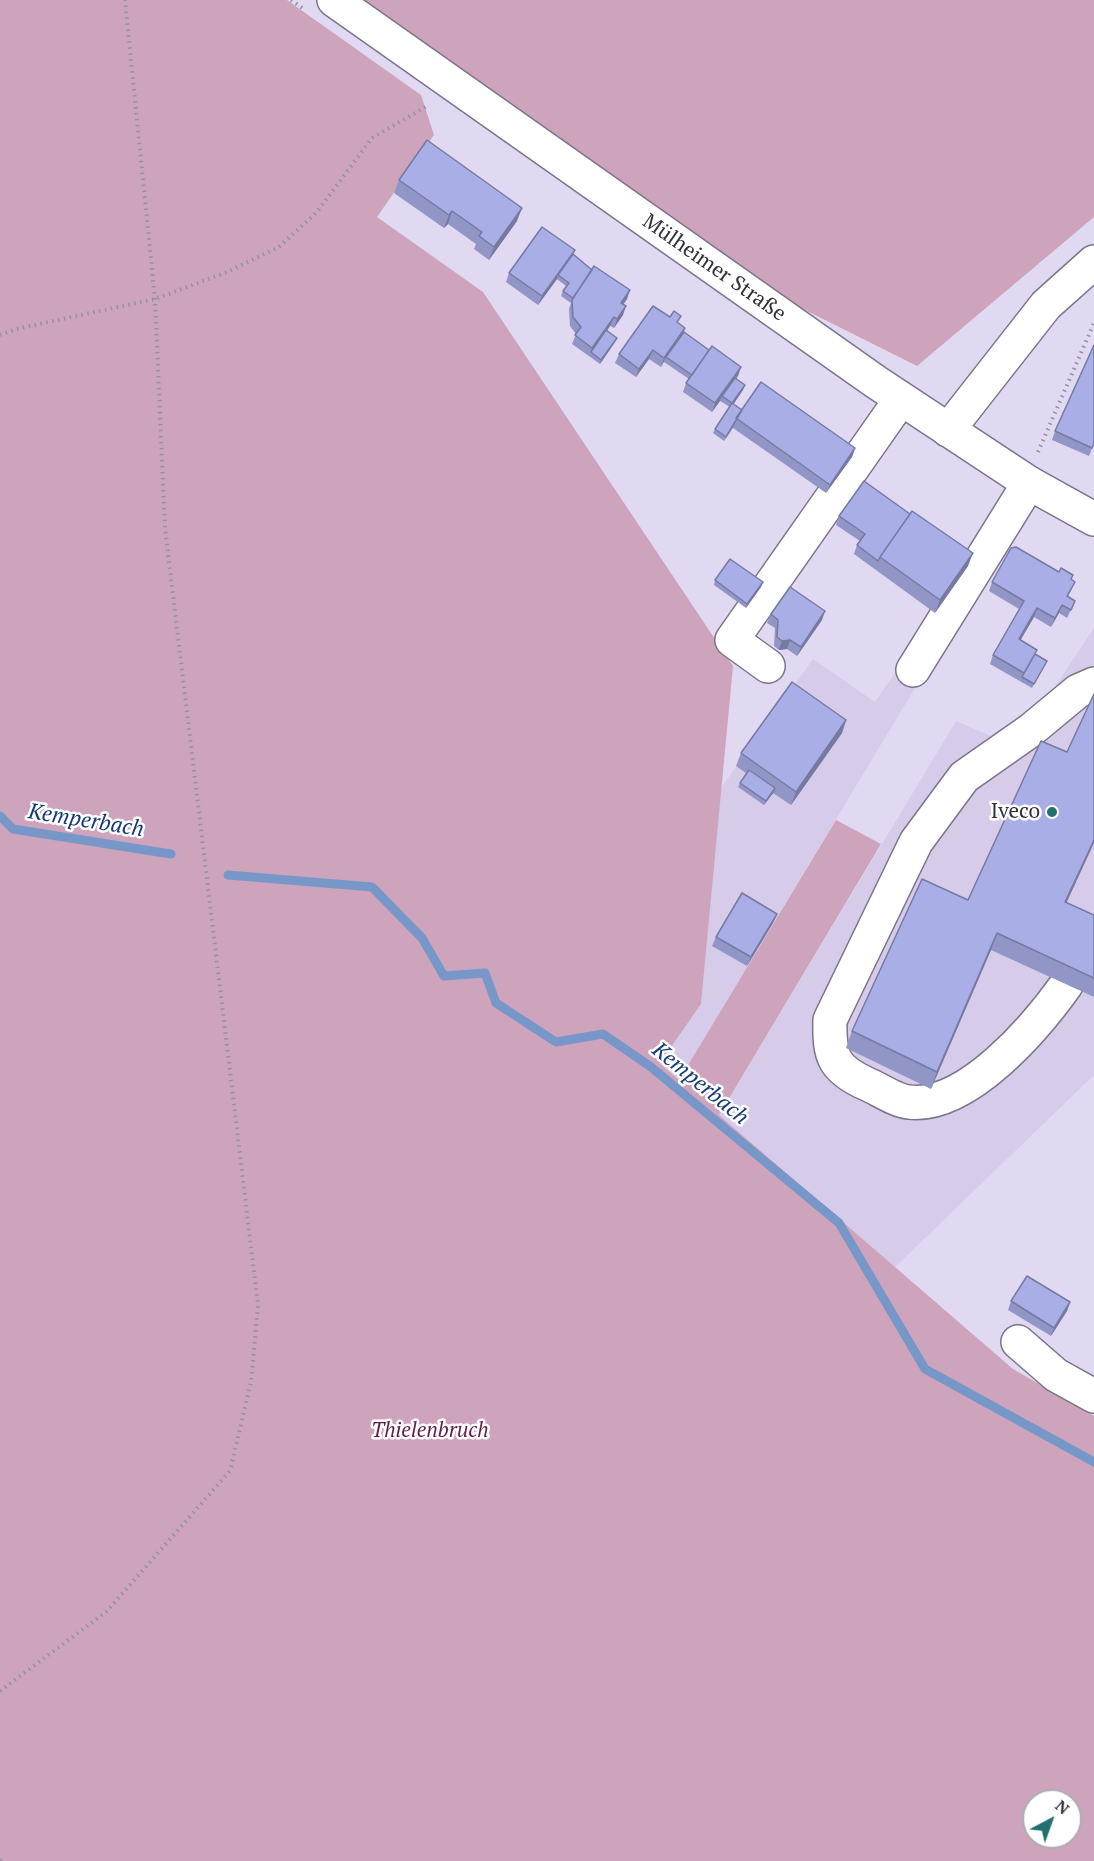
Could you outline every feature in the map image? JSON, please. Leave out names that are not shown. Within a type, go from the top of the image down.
[{"type":"main road","name":"Mülheimer Straße","points":[[338,3],[901,399],[1029,483],[1094,519]]},
{"type":"main road","points":[[948,430],[1046,305],[1094,262]]},
{"type":"main road","points":[[768,666],[732,640],[901,399]]},
{"type":"main road","points":[[913,670],[1029,483]]},
{"type":"main road","points":[[1066,985],[1041,1019],[990,1071],[937,1100],[908,1102],[846,1074],[829,1048],[830,1020],[916,842],[964,777],[1002,747],[1031,730],[1078,692],[1094,684]]},
{"type":"main road","points":[[1018,1342],[1056,1375],[1094,1396]]},
{"type":"path","points":[[0,1691],[106,1612],[230,1471],[251,1382],[258,1305],[165,528],[155,299],[126,0]]},
{"type":"path","points":[[0,335],[16,329],[155,299],[226,272],[279,247],[317,212],[372,138],[430,104],[447,80]]},
{"type":"path","points":[[1041,445],[1094,322]]},
{"type":"shaded area","points":[[1007,535],[679,1080],[660,1063],[701,1004],[721,788],[813,659],[875,702],[968,567]]},
{"type":"shaded area","points":[[1094,628],[1094,1075],[894,1268],[719,1115],[956,721],[991,736],[1048,697]]},
{"type":"green space","name":"Thielenbruch","points":[[0,0],[287,0],[421,95],[434,135],[377,217],[483,292],[733,666],[701,1004],[660,1063],[679,1080],[836,820],[881,844],[719,1115],[1013,1369],[1094,1416],[1094,1861],[0,1861]]},
{"type":"green space","points":[[359,0],[1094,0],[1094,217],[917,366],[779,297]]},
{"type":"building","points":[[427,140],[522,208],[494,247],[479,236],[482,232],[452,211],[449,215],[399,180]]},
{"type":"building","points":[[542,227],[575,250],[542,296],[509,273]]},
{"type":"building","points":[[573,254],[592,270],[573,298],[563,291],[569,283],[558,275]]},
{"type":"building","points":[[594,266],[630,290],[621,303],[626,306],[617,319],[614,317],[592,348],[575,335],[581,327],[573,317],[572,300]]},
{"type":"building","points":[[653,306],[670,317],[674,311],[681,316],[677,322],[685,328],[664,358],[653,350],[639,369],[619,354]]},
{"type":"building","points":[[606,330],[617,338],[601,360],[591,352]]},
{"type":"building","points":[[684,332],[709,350],[692,375],[666,357]]},
{"type":"building","points":[[1094,345],[1094,443],[1092,448],[1055,431]]},
{"type":"building","points":[[712,346],[741,367],[715,403],[686,383]]},
{"type":"building","points":[[735,378],[745,385],[732,403],[722,396]]},
{"type":"building","points":[[761,382],[855,448],[830,485],[736,418]]},
{"type":"building","points":[[732,403],[742,410],[726,437],[715,429]]},
{"type":"building","points":[[864,481],[910,514],[878,561],[857,545],[865,534],[839,516]]},
{"type":"building","points":[[912,511],[973,553],[940,600],[880,557]]},
{"type":"building","points":[[1016,547],[1059,572],[1061,568],[1073,575],[1071,579],[1075,582],[1067,596],[1075,601],[1071,610],[1062,605],[1055,618],[1037,608],[1019,639],[1037,650],[1024,673],[993,655],[1024,601],[992,582],[1011,548]]},
{"type":"building","points":[[730,559],[763,582],[747,604],[715,580]]},
{"type":"building","points":[[790,587],[825,611],[801,647],[790,640],[782,641],[777,637],[778,620],[771,614]]},
{"type":"building","points":[[1035,654],[1047,661],[1034,684],[1022,677]]},
{"type":"building","points":[[792,682],[846,720],[796,792],[741,753]]},
{"type":"building","points":[[1094,694],[1094,840],[1065,902],[1094,915],[1094,978],[997,933],[937,1072],[852,1031],[922,879],[968,900],[1041,741],[1067,752]]},
{"type":"building","points":[[749,770],[775,788],[766,801],[740,783]]},
{"type":"building","points":[[742,893],[777,914],[751,957],[716,937]]},
{"type":"building","points":[[1027,1276],[1070,1302],[1054,1328],[1011,1301]]},
{"type":"waterway","name":"Kemperbach","points":[[0,816],[13,829],[171,854]]},
{"type":"waterway","name":"Kemperbach","points":[[228,875],[372,887],[422,938],[444,976],[485,973],[496,1003],[556,1042],[603,1034],[651,1067],[839,1223],[925,1369],[1094,1462]]},
{"type":"place","name":"Iveco","points":[[1052,812]]}]
